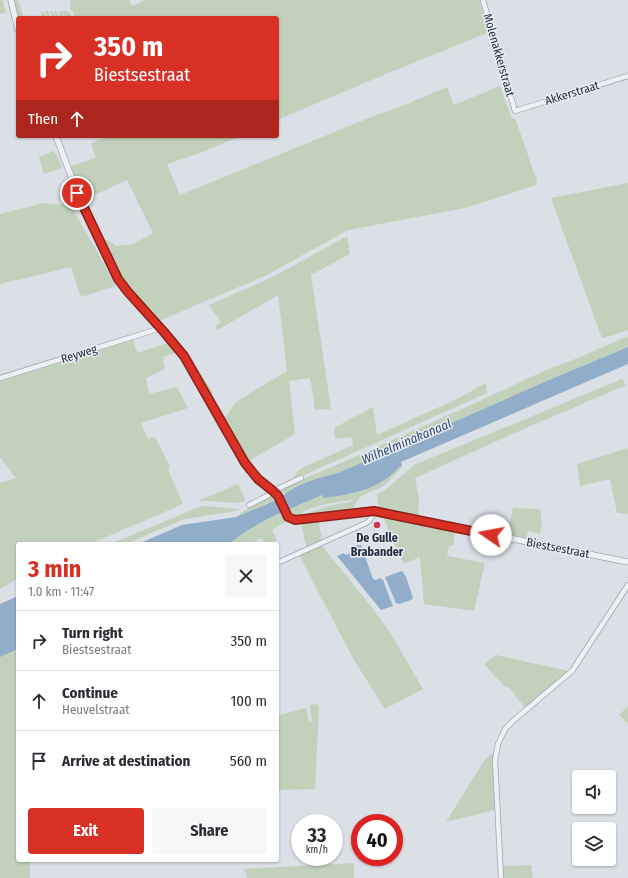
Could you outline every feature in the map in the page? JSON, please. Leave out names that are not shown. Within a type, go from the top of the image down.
[{"type":"street","points":[[11,0],[16,21]]},
{"type":"street","name":"Molenakkerstraat","points":[[483,0],[515,111]]},
{"type":"street","name":"Akkerstraat","points":[[515,111],[628,76]]},
{"type":"street","name":"Biestsestraat","points":[[57,138],[83,208],[118,279],[184,356],[250,471],[278,496],[286,514],[290,518],[295,520],[374,511],[628,562]]},
{"type":"street","name":"Reyweg","points":[[0,378],[158,329]]},
{"type":"street","points":[[249,505],[267,496],[273,491],[301,478]]},
{"type":"street","points":[[279,562],[366,523],[370,520],[374,511]]},
{"type":"street","points":[[501,878],[495,760],[498,744],[503,733],[511,723],[572,671],[628,585]]},
{"type":"green space","points":[[0,0],[3,0],[6,13],[0,14]]},
{"type":"green space","points":[[12,0],[18,0],[23,16],[17,16]]},
{"type":"green space","points":[[71,0],[129,0],[132,6],[145,0],[479,0],[489,32],[279,119],[279,16],[73,16],[74,13],[70,9]]},
{"type":"green space","points":[[45,11],[48,11],[50,16],[47,16]]},
{"type":"green space","points":[[50,11],[52,11],[55,16],[52,16]]},
{"type":"green space","points":[[54,11],[56,11],[59,16],[56,16]]},
{"type":"green space","points":[[59,11],[67,11],[71,16],[64,16],[63,12],[63,16],[59,16]]},
{"type":"green space","points":[[41,12],[44,12],[46,16],[42,16]]},
{"type":"green space","points":[[500,86],[511,116],[516,121],[537,181],[536,185],[465,208],[348,230],[267,275],[159,321],[125,283],[102,241],[108,240],[116,246],[133,244],[153,233],[127,180],[83,200],[71,166],[96,158],[91,143],[104,138],[236,138],[200,153],[167,164],[180,195],[376,115],[411,103],[447,87],[454,105]]},
{"type":"green space","points":[[53,151],[57,155],[62,168],[44,174],[39,157]]},
{"type":"green space","points":[[628,183],[628,330],[602,338],[551,198]]},
{"type":"green space","points":[[44,203],[71,206],[115,286],[81,297],[71,267],[0,284],[0,214]]},
{"type":"green space","points":[[347,236],[350,254],[311,275],[331,409],[315,410],[309,378],[289,381],[295,434],[247,462],[221,416],[226,416],[236,402],[287,371],[278,295],[218,330],[215,326],[221,322],[209,305],[273,277]]},
{"type":"green space","points":[[628,336],[628,347],[549,380],[338,473],[322,477],[284,494],[282,492],[279,495],[279,490],[284,487],[471,405],[544,371]]},
{"type":"green space","points":[[133,339],[137,353],[168,343],[175,353],[163,357],[165,369],[146,378],[149,394],[177,387],[188,408],[141,423],[148,439],[152,437],[156,439],[170,467],[168,470],[183,504],[95,542],[16,542],[16,579],[0,589],[0,483],[16,478],[0,457],[0,380]]},
{"type":"green space","points":[[187,352],[213,393],[209,396],[185,354]]},
{"type":"green space","points":[[622,379],[626,385],[415,478],[419,498],[418,518],[379,510],[377,494],[384,491],[414,465]]},
{"type":"green space","points":[[486,383],[487,393],[293,480],[297,472],[302,468],[353,445],[352,437],[335,439],[334,428],[373,407],[377,435],[457,399]]},
{"type":"green space","points":[[628,448],[628,514],[617,513],[610,479],[580,486],[577,464]]},
{"type":"green space","points":[[402,465],[402,467],[384,485],[361,496],[355,504],[353,510],[301,517],[302,515],[328,506],[355,501],[352,500],[314,507],[307,510],[297,518],[293,518],[287,513],[289,512],[288,509],[322,495],[353,494],[384,481]]},
{"type":"green space","points":[[238,484],[246,501],[228,503],[198,501]]},
{"type":"green space","points":[[272,495],[277,499],[236,517],[253,505]]},
{"type":"green space","points":[[205,506],[240,509],[236,511],[185,519],[130,542],[115,542],[199,507]]},
{"type":"green space","points":[[513,508],[540,509],[542,524],[540,534],[528,531],[526,540],[507,536]]},
{"type":"green space","points":[[281,513],[286,519],[285,522],[272,530],[277,540],[274,542],[264,542],[261,538],[254,542],[231,542],[243,532]]},
{"type":"green space","points":[[384,517],[455,531],[453,546],[449,546],[447,556],[485,563],[474,611],[424,604],[420,557],[404,564],[389,532]]},
{"type":"green space","points":[[318,519],[322,540],[306,547],[301,521]]},
{"type":"green space","points":[[322,546],[389,631],[423,689],[385,709],[354,660],[300,557],[300,555]]},
{"type":"green space","points":[[16,649],[16,862],[30,862],[30,878],[0,878],[0,655]]},
{"type":"green space","points":[[496,655],[568,671],[525,708],[508,686],[506,688],[484,664]]},
{"type":"green space","points":[[315,704],[319,707],[315,789],[279,790],[279,715],[305,708],[309,722],[312,722],[310,705]]},
{"type":"green space","points":[[628,706],[628,724],[619,715]]},
{"type":"green space","points":[[491,754],[493,754],[495,810],[446,822],[484,761]]},
{"type":"green space","points":[[351,863],[351,866],[354,866],[354,878],[247,878],[244,869],[299,866],[343,866],[343,864]]},
{"type":"green space","points":[[531,865],[533,878],[504,878],[503,866]]},
{"type":"water","points":[[628,347],[628,364],[401,462],[402,465],[388,478],[369,488],[332,497],[324,498],[322,495],[262,522],[232,542],[143,542],[182,525],[236,517],[281,498],[286,493],[300,485],[315,479],[338,473],[549,380]]},
{"type":"water","points":[[361,545],[373,579],[376,580],[380,578],[383,580],[393,606],[381,610],[337,556],[344,553],[346,555],[354,551],[353,546]]},
{"type":"water","points":[[402,571],[406,577],[413,598],[399,604],[396,603],[385,577]]},
{"type":"water","points":[[16,597],[16,650],[0,657],[0,604]]},
{"type":"place","name":"De Gulle Brabander","points":[[377,525]]},
{"type":"route","points":[[77,193],[118,279],[184,356],[250,471],[278,496],[288,517],[295,520],[374,511],[491,535]]},
{"type":"water label","name":"Wilhelminakanaal","points":[[406,441]]}]
